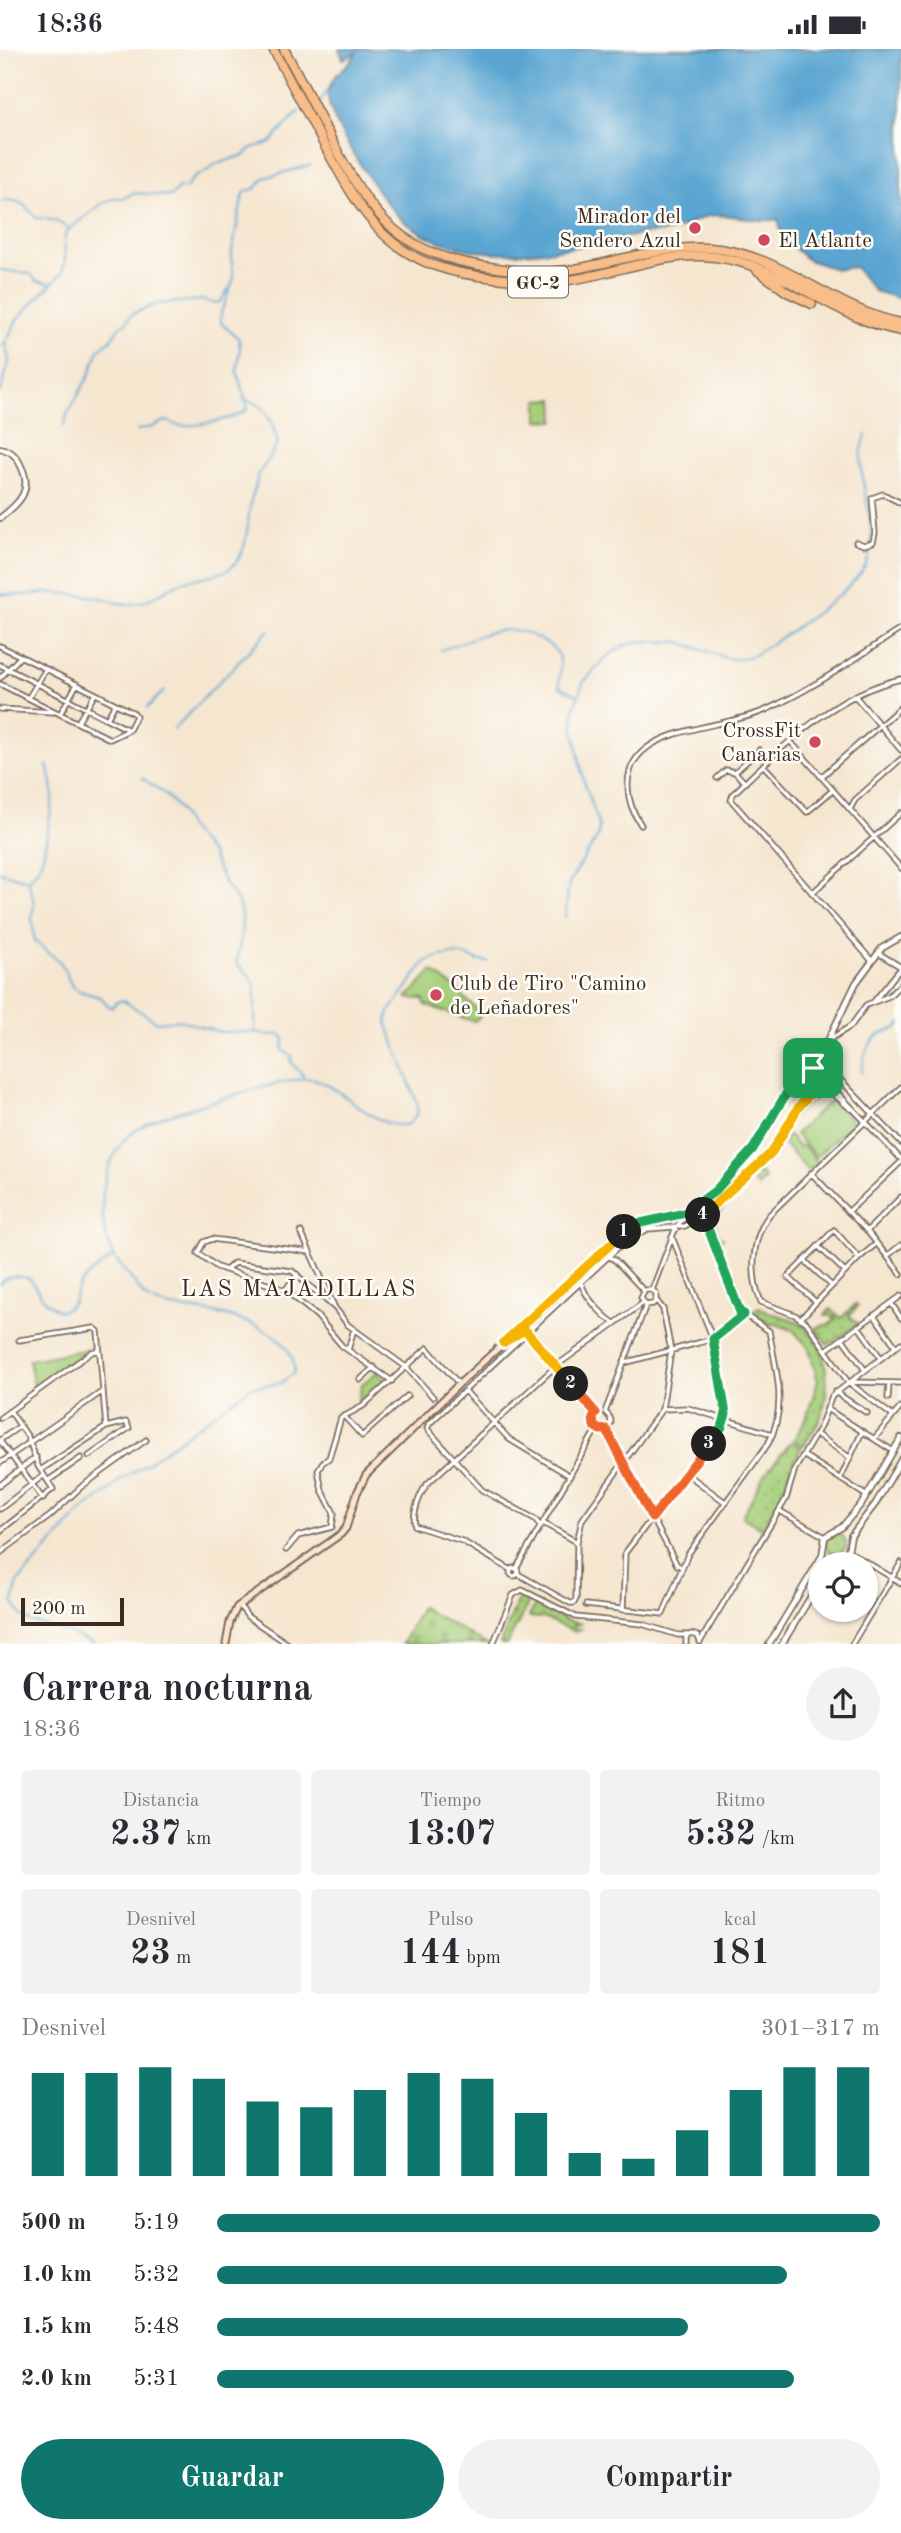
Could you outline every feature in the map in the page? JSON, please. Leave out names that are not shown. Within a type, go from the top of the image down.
[{"type":"highway","name":"GC-2","points":[[273,49],[361,209],[396,246],[430,265],[465,275],[549,282],[571,280],[670,257],[703,256],[734,260],[777,275],[865,322],[901,331]]},
{"type":"highway","name":"GC-2","points":[[284,49],[359,191],[380,217],[411,242],[452,261],[528,271],[570,270],[663,250],[710,248],[754,257],[796,275],[868,314],[901,323]]},
{"type":"highway","points":[[622,258],[663,247],[705,244]]},
{"type":"highway","points":[[731,247],[765,257],[788,267],[796,275]]},
{"type":"highway","points":[[734,260],[757,270],[787,292],[811,305]]},
{"type":"main road","points":[[226,1644],[233,1613],[239,1605],[341,1535],[366,1475],[459,1384],[503,1343],[525,1330],[630,1227],[652,1219],[681,1214],[715,1191],[745,1159],[786,1093],[799,1079],[824,1062],[830,1068],[830,1076],[823,1081],[808,1075],[799,1079]]},
{"type":"main road","points":[[815,1066],[816,1079]]},
{"type":"street","points":[[0,448],[16,457],[26,475],[26,485],[19,501],[0,518]]},
{"type":"street","points":[[856,542],[864,545],[873,542],[875,533],[872,498],[883,494],[901,503]]},
{"type":"street","points":[[640,825],[630,805],[628,781],[633,764],[643,751],[664,738],[738,720],[769,709],[901,629]]},
{"type":"street","points":[[0,646],[21,656],[134,713],[136,716],[129,730],[110,739],[0,681],[21,656]]},
{"type":"street","points":[[0,665],[129,730]]},
{"type":"street","points":[[29,698],[46,669]]},
{"type":"street","points":[[872,961],[731,801],[745,783],[790,741],[855,696],[901,679]]},
{"type":"street","points":[[60,714],[77,684]]},
{"type":"street","points":[[78,723],[95,694]]},
{"type":"street","points":[[855,696],[901,750]]},
{"type":"street","points":[[107,719],[115,704]]},
{"type":"street","points":[[821,777],[901,707]]},
{"type":"street","points":[[0,709],[55,712]]},
{"type":"street","points":[[790,741],[901,868]]},
{"type":"street","points":[[735,772],[758,750]]},
{"type":"street","points":[[850,810],[855,800],[901,759]]},
{"type":"street","points":[[764,765],[807,812],[833,790]]},
{"type":"street","points":[[717,778],[726,770],[735,772],[745,783]]},
{"type":"street","points":[[812,893],[901,813]]},
{"type":"street","points":[[815,1066],[850,995],[872,961],[878,953],[901,937]]},
{"type":"street","points":[[875,1000],[901,968],[878,953]]},
{"type":"street","points":[[901,984],[889,996],[864,1007],[851,1026],[829,1040],[826,1053],[830,1068],[901,1143]]},
{"type":"street","points":[[577,1542],[482,1490],[427,1428],[525,1330],[637,1233],[662,1226],[685,1226],[703,1215],[772,1152],[798,1108],[814,1089],[816,1079]]},
{"type":"street","points":[[823,1081],[856,1112]]},
{"type":"street","points":[[893,1416],[848,1382],[811,1327],[800,1319],[761,1303],[754,1266],[762,1226],[769,1215],[901,1087]]},
{"type":"street","points":[[789,1125],[806,1103],[822,1092],[832,1093],[866,1121],[901,1160],[848,1212]]},
{"type":"street","points":[[811,1173],[867,1231],[901,1274]]},
{"type":"street","points":[[867,1231],[901,1197]]},
{"type":"street","points":[[652,1290],[676,1227],[692,1208]]},
{"type":"street","points":[[586,1605],[663,1614],[688,1554],[768,1444],[772,1434],[781,1402],[769,1331],[740,1312],[703,1215]]},
{"type":"street","points":[[816,1302],[788,1277],[804,1260],[834,1230],[859,1258]]},
{"type":"street","points":[[301,1232],[335,1308]]},
{"type":"street","points":[[623,1610],[624,1558],[722,1427],[724,1419],[713,1339],[676,1241],[672,1237]]},
{"type":"street","points":[[310,1252],[212,1239],[204,1242],[198,1253],[217,1267],[285,1290],[311,1310],[342,1346],[392,1381]]},
{"type":"street","points":[[800,1319],[859,1258],[877,1244]]},
{"type":"street","points":[[887,1256],[901,1245]]},
{"type":"street","points":[[818,1246],[845,1272]]},
{"type":"street","points":[[608,1257],[615,1260],[644,1291]]},
{"type":"street","points":[[804,1260],[831,1286]]},
{"type":"street","points":[[226,1270],[234,1263],[288,1270],[297,1274],[354,1329],[406,1367],[433,1397]]},
{"type":"street","points":[[285,1290],[297,1274]]},
{"type":"street","points":[[581,1282],[584,1291],[607,1318],[615,1323]]},
{"type":"street","points":[[644,1291],[652,1290]]},
{"type":"street","points":[[652,1290],[657,1295],[653,1304],[645,1304],[633,1310],[556,1366],[427,1484],[414,1520],[415,1526],[462,1541],[574,1603],[577,1542],[582,1520],[662,1409],[671,1351],[663,1309],[656,1300]]},
{"type":"street","points":[[605,1412],[642,1316],[645,1304],[641,1296],[644,1291]]},
{"type":"street","points":[[826,1350],[901,1296]]},
{"type":"street","points":[[891,1303],[901,1318]]},
{"type":"street","points":[[633,1310],[642,1316]]},
{"type":"street","points":[[624,1363],[713,1339],[744,1314]]},
{"type":"street","points":[[874,1315],[896,1347]]},
{"type":"street","points":[[858,1326],[881,1358]]},
{"type":"street","points":[[19,1341],[94,1328],[98,1331],[106,1427]]},
{"type":"street","points":[[348,1350],[354,1329]]},
{"type":"street","points":[[525,1330],[596,1413]]},
{"type":"street","points":[[842,1338],[865,1370]]},
{"type":"street","points":[[700,1643],[780,1511],[803,1455],[835,1392],[901,1343]]},
{"type":"street","points":[[286,1550],[298,1536],[332,1527],[334,1513],[322,1490],[318,1467],[329,1458],[339,1421],[344,1416],[363,1406],[427,1348],[459,1384]]},
{"type":"street","points":[[0,1418],[92,1352],[99,1350]]},
{"type":"street","points":[[360,1380],[374,1367]]},
{"type":"street","points":[[848,1382],[901,1383]]},
{"type":"street","points":[[888,1398],[889,1383]]},
{"type":"street","points":[[0,1463],[103,1391]]},
{"type":"street","points":[[465,1391],[515,1444],[570,1476]]},
{"type":"street","points":[[835,1392],[867,1413]]},
{"type":"street","points":[[344,1416],[362,1436],[407,1396]]},
{"type":"street","points":[[874,1439],[901,1407]]},
{"type":"street","points":[[662,1409],[688,1408],[772,1434]]},
{"type":"street","points":[[827,1409],[893,1451]]},
{"type":"street","points":[[0,1531],[53,1489],[38,1466],[30,1441],[10,1411]]},
{"type":"street","points":[[596,1413],[605,1412]]},
{"type":"street","points":[[605,1412],[611,1421],[606,1429]]},
{"type":"street","points":[[596,1413],[592,1421],[597,1428],[606,1429]]},
{"type":"street","points":[[42,1469],[106,1427],[126,1422],[129,1427],[89,1456]]},
{"type":"street","points":[[20,1426],[0,1441],[43,1499]]},
{"type":"street","points":[[515,1571],[597,1428]]},
{"type":"street","points":[[606,1429],[677,1565],[682,1567]]},
{"type":"street","points":[[840,1478],[862,1431]]},
{"type":"street","points":[[816,1434],[850,1457]]},
{"type":"street","points":[[836,1531],[867,1496],[901,1438]]},
{"type":"street","points":[[0,1553],[50,1516],[80,1487],[146,1440]]},
{"type":"street","points":[[803,1455],[867,1496]]},
{"type":"street","points":[[0,1485],[36,1457]]},
{"type":"street","points":[[49,1481],[80,1458]]},
{"type":"street","points":[[901,1460],[849,1541],[848,1551],[901,1583]]},
{"type":"street","points":[[687,1474],[725,1502]]},
{"type":"street","points":[[0,1509],[44,1475]]},
{"type":"street","points":[[780,1511],[825,1537]]},
{"type":"street","points":[[769,1644],[824,1550],[825,1537],[836,1531],[845,1534],[849,1541]]},
{"type":"street","points":[[852,1644],[901,1563]]},
{"type":"street","points":[[493,1644],[513,1595],[522,1590],[576,1617],[642,1624],[678,1635],[706,1632]]},
{"type":"street","points":[[782,1644],[808,1601]]},
{"type":"street","points":[[239,1605],[248,1617],[288,1644]]},
{"type":"street","points":[[678,1635],[685,1644]]},
{"type":"street","points":[[685,1644],[688,1635]]},
{"type":"street","points":[[696,1635],[700,1643]]},
{"type":"green space","points":[[554,399],[555,421],[538,420],[538,400]]},
{"type":"green space","name":"Club de Tiro \"Camino de Leñadores\"","points":[[432,971],[463,994],[482,1014],[475,1021],[425,1005],[424,999],[407,998]]},
{"type":"green space","points":[[831,1100],[853,1122],[816,1157],[795,1134]]},
{"type":"green space","points":[[788,1135],[799,1147],[803,1145],[818,1162],[808,1171],[783,1143]]},
{"type":"green space","points":[[757,1173],[761,1173],[765,1180],[760,1182],[758,1187],[752,1180],[714,1219],[719,1237],[723,1238],[718,1242],[710,1215]]},
{"type":"green space","points":[[856,1304],[858,1306],[849,1315],[858,1324],[830,1344],[826,1343],[815,1328],[832,1323],[835,1317],[825,1315],[831,1309],[841,1318]]},
{"type":"green space","points":[[759,1307],[799,1323],[810,1332],[823,1356],[827,1383],[823,1411],[803,1446],[794,1439],[806,1419],[818,1381],[809,1348],[793,1330],[773,1323],[771,1325],[750,1313]]},
{"type":"green space","points":[[88,1349],[34,1387],[29,1360]]},
{"type":"green space","points":[[377,1372],[387,1381],[357,1405],[362,1384]]},
{"type":"green space","points":[[792,1441],[801,1448],[780,1499],[762,1529],[742,1517],[763,1477]]},
{"type":"green space","points":[[832,1535],[840,1535],[845,1540],[845,1548],[842,1552],[830,1552],[827,1548],[827,1540]]},
{"type":"green space","points":[[524,1597],[530,1600],[507,1644],[500,1644],[518,1600]]},
{"type":"green space","points":[[536,1603],[568,1621],[582,1624],[574,1624],[573,1627],[581,1629],[575,1632],[543,1618],[529,1617]]},
{"type":"green space","points":[[421,1607],[486,1644],[402,1644]]},
{"type":"water","points":[[339,49],[901,49],[901,299],[874,291],[855,267],[836,269],[808,260],[782,237],[778,219],[709,216],[670,231],[518,253],[458,248],[430,238],[405,222],[388,205],[335,121],[328,90],[335,77],[356,53],[343,59]]},
{"type":"waterway","points":[[319,103],[328,90]]},
{"type":"waterway","points":[[0,347],[6,342],[18,318],[62,273],[65,261],[64,238],[69,229],[103,203],[114,198],[124,198],[134,193],[171,196],[179,188],[186,188],[192,179],[215,164],[244,156],[251,148],[270,143],[299,111]]},
{"type":"waterway","points":[[137,430],[165,421],[182,426],[206,423],[226,419],[248,409],[237,371],[239,339],[221,323],[221,313],[234,278],[231,257],[242,199],[245,191],[255,189],[264,178],[311,165]]},
{"type":"waterway","points":[[0,202],[16,201],[37,218],[54,221],[69,229]]},
{"type":"waterway","points":[[0,270],[31,274],[36,281],[49,283]]},
{"type":"waterway","points":[[64,426],[67,415],[90,374],[99,349],[110,341],[132,314],[157,304],[202,300],[220,302],[228,289]]},
{"type":"waterway","points":[[0,393],[9,362],[6,343]]},
{"type":"waterway","points":[[0,594],[59,593],[133,604],[146,601],[182,582],[229,569],[236,563],[244,547],[257,475],[278,442],[267,414],[258,405],[244,399]]},
{"type":"waterway","points":[[565,917],[569,883],[598,836],[599,826],[583,778],[573,725],[574,708],[583,683],[605,658],[623,646],[641,641],[679,642],[730,659],[756,654],[837,597],[863,570],[869,557],[871,527],[861,463],[866,435]]},
{"type":"waterway","points":[[174,729],[269,630]]},
{"type":"waterway","points":[[441,650],[490,632],[514,630],[527,633],[557,652],[560,662],[560,687],[577,695]]},
{"type":"waterway","points":[[147,708],[164,691]]},
{"type":"waterway","points":[[47,765],[53,798],[44,852],[39,867],[28,880],[34,903],[32,919],[35,941],[61,963],[72,986],[100,997],[111,1008],[122,1000],[157,1022],[179,1020],[219,1032],[281,1035],[284,1038],[283,1050],[292,1057],[291,1062],[304,1077]]},
{"type":"waterway","points":[[142,778],[165,794],[178,808],[191,831],[211,854],[226,886],[237,900],[242,916],[236,963],[249,975],[255,986],[255,1030]]},
{"type":"waterway","points":[[0,872],[28,880]]},
{"type":"waterway","points":[[93,1644],[23,1617],[13,1602],[18,1582],[83,1509],[120,1480],[145,1465],[251,1387],[281,1383],[294,1373],[293,1359],[287,1348],[264,1330],[222,1315],[161,1305],[147,1298],[142,1292],[114,1256],[105,1233],[103,1193],[105,1179],[115,1154],[130,1134],[162,1117],[241,1093],[303,1079],[314,1079],[326,1084],[385,1122],[409,1124],[417,1114],[418,1106],[387,1023],[388,1014],[425,962],[456,954],[489,962]]},
{"type":"waterway","points":[[862,1073],[865,1053],[871,1043],[901,1023]]},
{"type":"waterway","points":[[0,1284],[10,1277],[30,1279],[46,1301],[60,1311],[73,1302],[86,1277],[114,1256]]},
{"type":"place","name":"Mirador del Sendero Azul","points":[[695,228]]},
{"type":"place","name":"El Atlante","points":[[764,240]]},
{"type":"place","name":"CrossFit Canarias","points":[[815,742]]},
{"type":"place","name":"Club de Tiro \"Camino de Leñadores\"","points":[[436,995]]},
{"type":"district","name":"LAS MAJADILLAS","points":[[299,1288]]},
{"type":"route","points":[[813,1068],[816,1079],[814,1089],[798,1108],[772,1152],[703,1215],[740,1312],[744,1314],[738,1322],[713,1339],[726,1414],[722,1427],[652,1518],[606,1429],[600,1430],[594,1426],[592,1421],[596,1413],[526,1331],[503,1343],[630,1227],[652,1219],[685,1213],[715,1191],[753,1149],[789,1089],[813,1068]]}]
